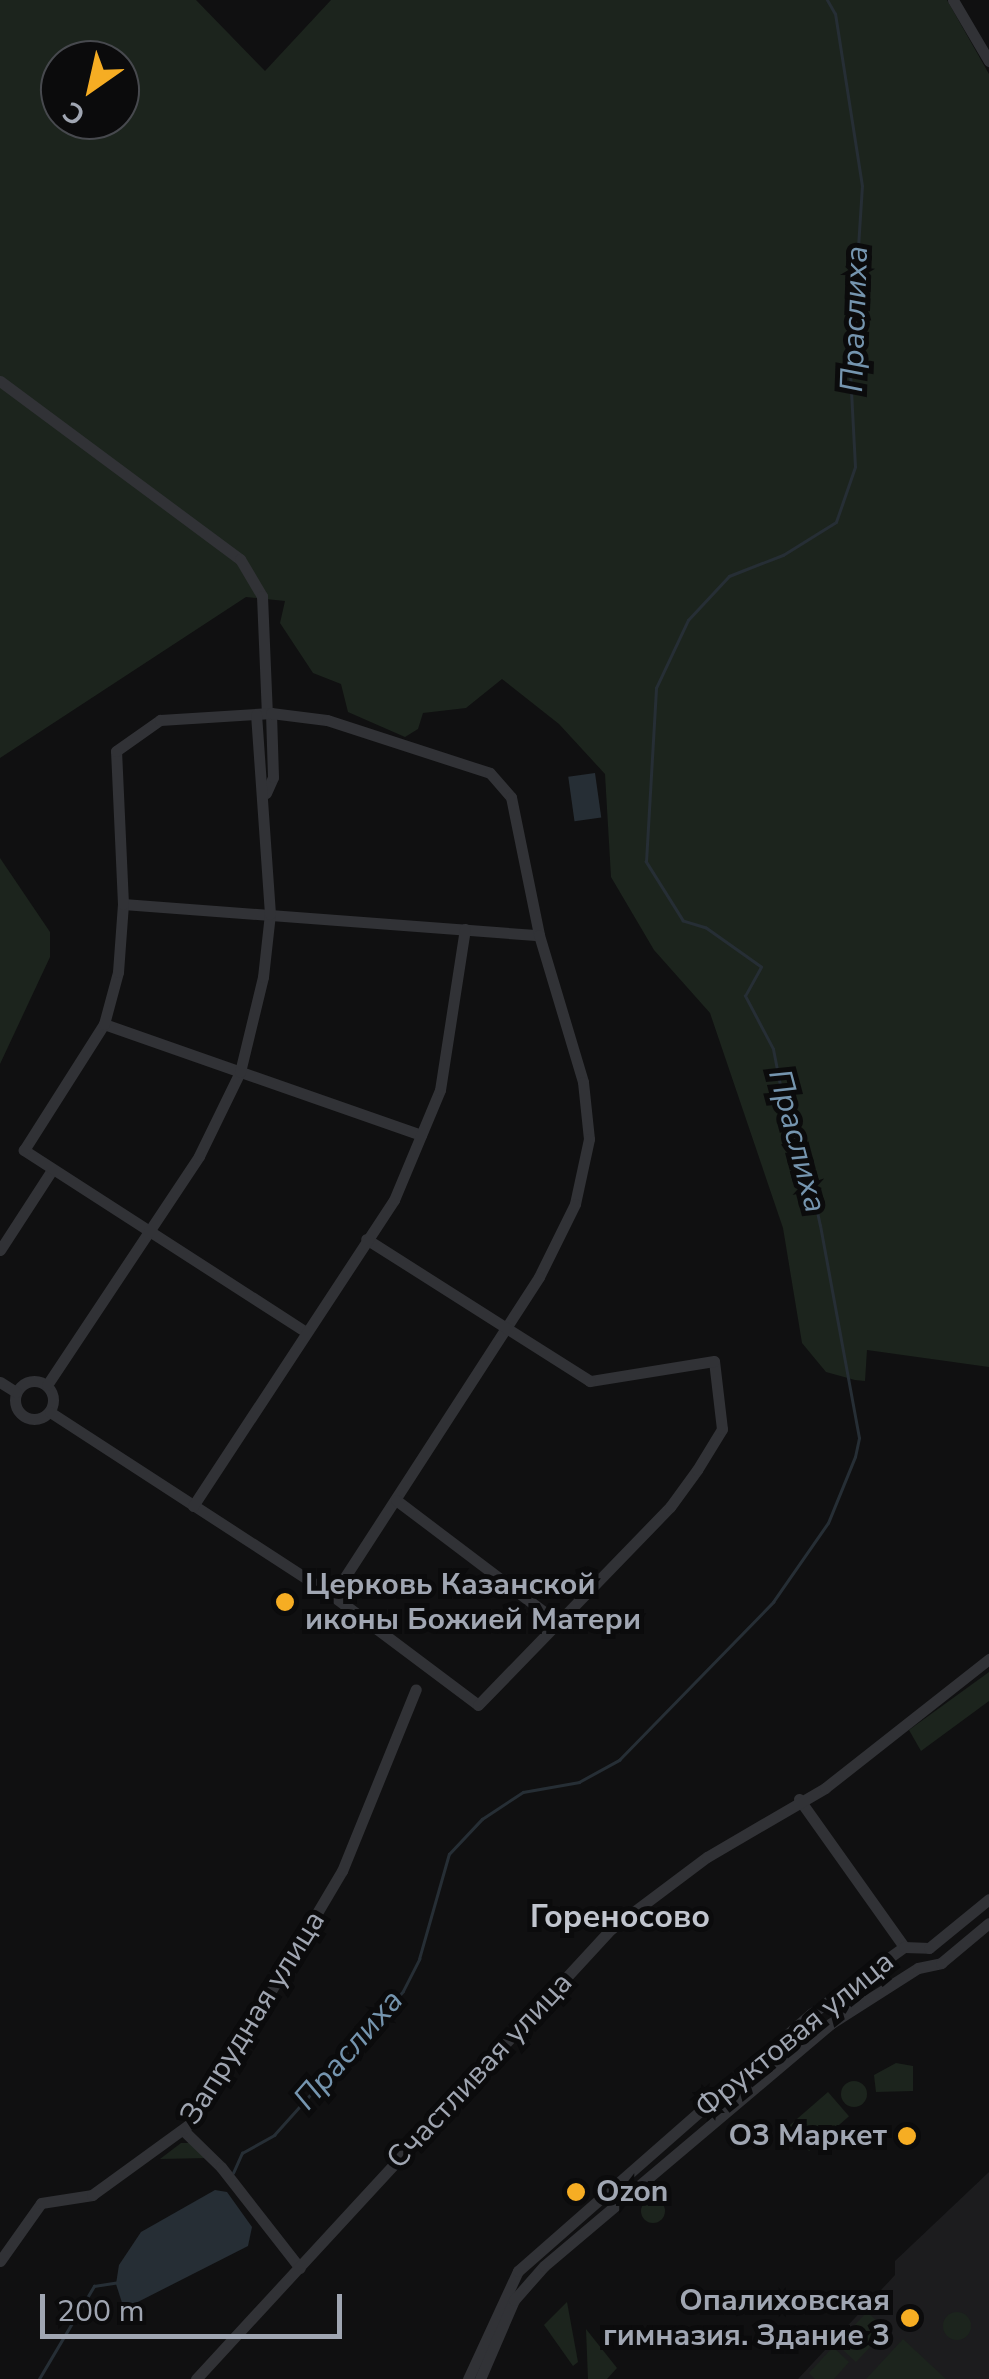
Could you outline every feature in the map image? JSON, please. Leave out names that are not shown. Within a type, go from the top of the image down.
[{"type":"street","points":[[954,0],[989,61]]},
{"type":"street","points":[[0,381],[240,560],[262,596],[265,713],[273,777],[266,793],[270,914],[264,977],[240,1072],[198,1156],[47,1385],[50,1412]]},
{"type":"street","points":[[306,1332],[24,1150],[104,1024],[118,972],[123,904],[116,751],[160,720],[265,713],[326,720],[490,772],[511,797],[539,935],[583,1082],[589,1139],[576,1204],[505,1328],[333,1596]]},
{"type":"street","points":[[123,904],[539,935]]},
{"type":"street","points":[[193,1506],[394,1200],[421,1135],[452,1040],[465,929]]},
{"type":"street","points":[[104,1024],[421,1135]]},
{"type":"street","points":[[0,1250],[52,1170]]},
{"type":"street","points":[[50,1412],[333,1596],[478,1705],[556,1620],[670,1507],[722,1429],[714,1361],[590,1381],[366,1239]]},
{"type":"street","points":[[16,1392],[36,1380],[47,1385]]},
{"type":"street","points":[[0,1382],[16,1392],[20,1414],[41,1419],[50,1412]]},
{"type":"street","points":[[396,1500],[556,1620]]},
{"type":"street","name":"Счастливая улица","points":[[196,2379],[611,1930],[707,1857],[825,1788],[989,1660]]},
{"type":"street","name":"Запрудная улица","points":[[0,2261],[41,2203],[92,2195],[184,2132],[342,1872],[416,1690]]},
{"type":"street","points":[[799,1800],[904,1947]]},
{"type":"street","name":"Фруктовая улица","points":[[468,2379],[518,2271],[811,2014],[904,1947],[928,1948],[989,1899]]},
{"type":"street","points":[[480,2379],[514,2300],[544,2266],[830,2024],[918,1968],[941,1963],[989,1922]]},
{"type":"street","points":[[184,2132],[222,2166],[300,2268]]},
{"type":"shaded area","points":[[0,0],[196,0],[265,71],[331,0],[947,0],[989,74],[989,1367],[867,1350],[865,1381],[855,1380],[826,1372],[802,1343],[783,1228],[710,1013],[654,950],[611,877],[605,774],[559,724],[502,679],[466,708],[423,713],[418,729],[405,737],[348,712],[341,684],[313,673],[280,623],[285,601],[246,597],[0,758]]},
{"type":"shaded area","points":[[595,773],[601,818],[575,821],[568,777]]},
{"type":"shaded area","points":[[0,858],[50,932],[50,957],[0,1064]]},
{"type":"shaded area","points":[[989,1672],[989,1701],[921,1751],[909,1730]]},
{"type":"shaded area","points":[[896,2063],[913,2066],[913,2091],[876,2092],[874,2075]]},
{"type":"shaded area","points":[[854,2081],[863,2085],[867,2094],[863,2103],[854,2107],[845,2103],[841,2094],[845,2085]]},
{"type":"shaded area","points":[[828,2092],[849,2116],[809,2151],[788,2127]]},
{"type":"shaded area","points":[[181,2143],[192,2143],[208,2158],[160,2159]]},
{"type":"shaded area","points":[[989,2172],[989,2379],[798,2379],[895,2275],[895,2261]]},
{"type":"shaded area","points":[[215,2190],[227,2192],[252,2227],[248,2246],[124,2309],[116,2284],[119,2265],[141,2232]]},
{"type":"shaded area","points":[[653,2199],[665,2211],[653,2223],[641,2211]]},
{"type":"shaded area","points":[[567,2302],[578,2362],[573,2366],[544,2325]]},
{"type":"shaded area","points":[[867,2312],[886,2330],[856,2362],[837,2344]]},
{"type":"shaded area","points":[[957,2312],[967,2316],[971,2326],[967,2336],[957,2340],[947,2336],[943,2326],[947,2316]]},
{"type":"shaded area","points":[[586,2329],[617,2368],[607,2379],[588,2379]]},
{"type":"shaded area","points":[[903,2339],[946,2379],[866,2379]]},
{"type":"shaded area","points":[[833,2347],[849,2362],[834,2379],[815,2379],[809,2373]]},
{"type":"waterway","name":"Праслиха","points":[[233,2173],[242,2153],[274,2135],[403,1991],[419,1959],[449,1854],[482,1819],[523,1792],[579,1782],[619,1760],[773,1602],[828,1523],[855,1457],[859,1438],[820,1226],[812,1189],[804,1186],[807,1150],[786,1116],[773,1049],[745,996],[761,967],[706,928],[683,921],[646,862],[656,688],[688,620],[729,576],[783,555],[836,522],[855,467],[850,371],[862,186],[835,14],[827,0]]},
{"type":"waterway","name":"Праслиха","points":[[39,2379],[94,2286],[118,2282]]},
{"type":"place","name":"Церковь Казанской иконы Божией Матери","points":[[285,1602]]},
{"type":"place","name":"О3 Маркет","points":[[907,2136]]},
{"type":"place","name":"Ozon","points":[[576,2192]]},
{"type":"place","name":"Опалиховская гимназия. Здание 3","points":[[910,2318]]},
{"type":"district","name":"Гореносово","points":[[620,1917]]}]
